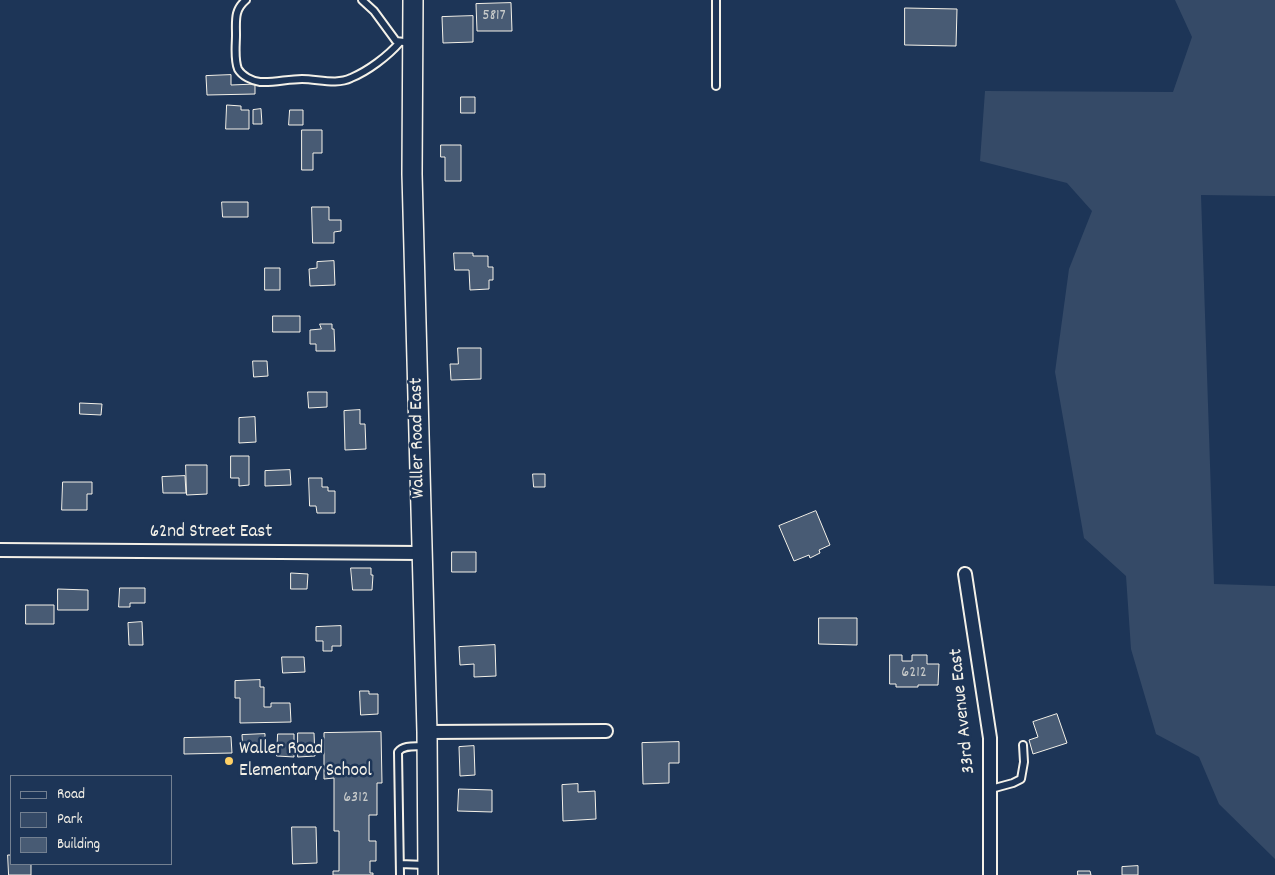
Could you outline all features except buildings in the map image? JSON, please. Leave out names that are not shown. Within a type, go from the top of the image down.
[{"type":"street","name":"Waller Road East","points":[[413,0],[406,43],[412,174],[427,739],[428,870]]},
{"type":"street","name":"62nd Street East","points":[[0,550],[421,553]]},
{"type":"street","name":"33rd Avenue East","points":[[965,574],[988,714],[990,738],[990,875]]},
{"type":"street","points":[[427,739],[606,731]]},
{"type":"lane","points":[[246,0],[236,11],[236,60],[242,74],[261,82],[302,79],[339,81],[350,79],[367,69],[394,48],[406,43]]},
{"type":"lane","points":[[362,0],[374,10],[396,41],[406,43]]},
{"type":"lane","points":[[716,0],[716,86]]},
{"type":"lane","points":[[400,875],[398,752],[401,748],[427,739]]},
{"type":"lane","points":[[991,789],[1014,783],[1021,779],[1024,762],[1023,745]]},
{"type":"lane","points":[[400,864],[428,870]]},
{"type":"green space","points":[[1175,0],[1275,0],[1275,196],[1201,195],[1214,584],[1275,586],[1275,859],[1219,804],[1199,757],[1156,734],[1131,649],[1126,576],[1084,538],[1055,372],[1069,269],[1092,211],[1067,183],[980,161],[985,91],[1173,92],[1192,37]]},
{"type":"place","name":"Waller Road Elementary School","points":[[229,761]]}]
